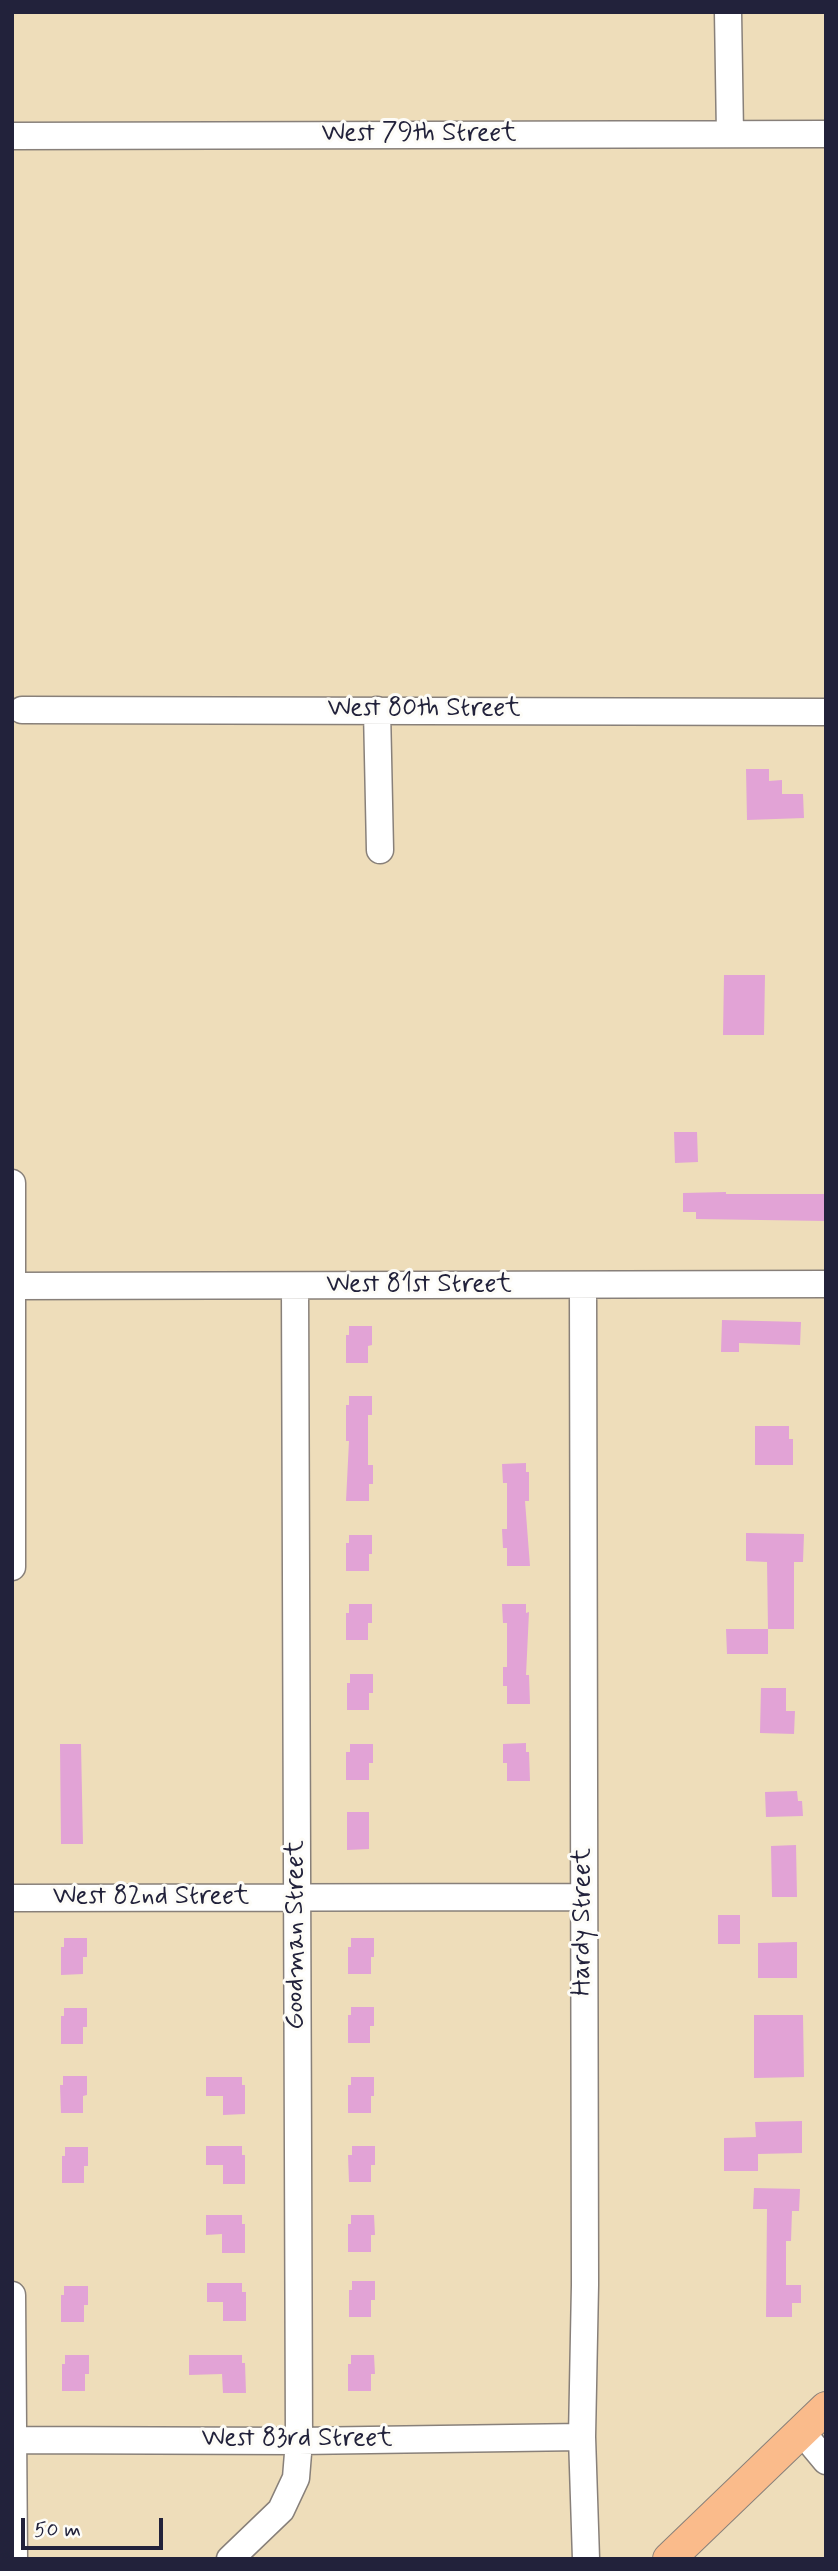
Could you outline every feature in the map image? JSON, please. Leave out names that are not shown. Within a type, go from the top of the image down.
[{"type":"main road","points":[[669,2559],[826,2408]]},
{"type":"street","points":[[727,12],[730,134]]},
{"type":"street","name":"West 79th Street","points":[[12,135],[826,134]]},
{"type":"street","name":"West 80th Street","points":[[16,710],[826,712]]},
{"type":"street","points":[[377,710],[380,850]]},
{"type":"street","points":[[12,1183],[12,1567]]},
{"type":"street","name":"West 81st Street","points":[[13,1286],[826,1284]]},
{"type":"street","name":"Hardy Street","points":[[583,1285],[585,2285],[582,2437],[586,2559]]},
{"type":"street","name":"Goodman Street","points":[[230,2559],[281,2510],[296,2477],[299,2441],[295,1287]]},
{"type":"street","name":"West 82nd Street","points":[[12,1898],[583,1897]]},
{"type":"street","points":[[12,2295],[13,2559]]},
{"type":"street","points":[[802,2431],[826,2461]]},
{"type":"street","name":"West 83rd Street","points":[[13,2440],[299,2441],[582,2437]]},
{"type":"building","points":[[746,769],[769,769],[769,781],[782,780],[782,794],[803,794],[804,818],[747,820]]},
{"type":"building","points":[[724,975],[765,975],[764,1035],[723,1035]]},
{"type":"building","points":[[674,1132],[697,1132],[698,1162],[675,1163]]},
{"type":"building","points":[[683,1193],[826,1194],[826,1221],[696,1219],[696,1212],[683,1212]]},
{"type":"building","points":[[722,1320],[801,1322],[800,1345],[739,1343],[739,1352],[721,1352]]},
{"type":"building","points":[[349,1326],[372,1326],[368,1363],[346,1363],[346,1335],[349,1335]]},
{"type":"building","points":[[349,1396],[372,1396],[372,1415],[368,1415],[368,1465],[373,1465],[373,1484],[369,1484],[369,1501],[346,1501],[349,1441],[346,1441],[346,1405],[349,1405]]},
{"type":"building","points":[[755,1426],[789,1426],[789,1439],[793,1439],[793,1465],[755,1465]]},
{"type":"building","points":[[526,1463],[526,1472],[529,1472],[529,1501],[525,1501],[530,1566],[507,1566],[507,1548],[503,1548],[502,1529],[507,1529],[507,1483],[503,1483],[502,1464]]},
{"type":"building","points":[[746,1533],[804,1534],[803,1562],[794,1562],[794,1629],[768,1629],[767,1562],[746,1561]]},
{"type":"building","points":[[349,1535],[372,1535],[369,1571],[346,1571],[346,1543],[349,1543]]},
{"type":"building","points":[[349,1604],[372,1604],[368,1640],[346,1640],[346,1613],[349,1613]]},
{"type":"building","points":[[502,1604],[526,1604],[526,1613],[529,1612],[526,1675],[529,1675],[530,1704],[507,1704],[503,1667],[507,1667],[507,1623],[503,1623]]},
{"type":"building","points":[[726,1629],[768,1629],[768,1654],[727,1654]]},
{"type":"building","points":[[350,1674],[373,1674],[369,1710],[347,1710],[347,1683],[350,1683]]},
{"type":"building","points":[[761,1688],[786,1688],[786,1711],[795,1711],[794,1734],[760,1733]]},
{"type":"building","points":[[526,1743],[530,1781],[507,1781],[503,1744]]},
{"type":"building","points":[[60,1744],[81,1744],[83,1844],[61,1844]]},
{"type":"building","points":[[350,1744],[373,1744],[369,1780],[346,1780],[346,1752],[350,1752]]},
{"type":"building","points":[[797,1791],[798,1801],[802,1801],[803,1816],[766,1817],[765,1792]]},
{"type":"building","points":[[347,1812],[369,1812],[369,1849],[347,1850]]},
{"type":"building","points":[[796,1845],[797,1897],[772,1897],[771,1846]]},
{"type":"building","points":[[718,1915],[740,1915],[740,1944],[718,1944]]},
{"type":"building","points":[[64,1938],[87,1938],[83,1974],[61,1975],[61,1947],[64,1947]]},
{"type":"building","points":[[351,1938],[374,1938],[371,1974],[348,1974],[348,1947],[351,1947]]},
{"type":"building","points":[[797,1942],[797,1978],[758,1978],[758,1943]]},
{"type":"building","points":[[351,2007],[374,2007],[370,2043],[348,2043],[348,2015],[351,2015]]},
{"type":"building","points":[[64,2008],[87,2008],[83,2044],[61,2044],[61,2016],[64,2016]]},
{"type":"building","points":[[754,2015],[803,2015],[804,2077],[754,2078]]},
{"type":"building","points":[[63,2076],[87,2076],[83,2113],[61,2113],[60,2085],[63,2085]]},
{"type":"building","points":[[206,2077],[242,2077],[242,2085],[245,2085],[245,2114],[223,2115],[223,2096],[206,2096]]},
{"type":"building","points":[[351,2077],[374,2077],[371,2113],[348,2113],[348,2085],[351,2085]]},
{"type":"building","points":[[802,2121],[802,2153],[758,2154],[758,2171],[724,2171],[724,2138],[756,2137],[755,2122]]},
{"type":"building","points":[[206,2146],[242,2146],[242,2155],[245,2155],[245,2184],[223,2184],[223,2165],[206,2165]]},
{"type":"building","points":[[352,2146],[375,2146],[371,2182],[349,2182],[348,2155],[352,2155]]},
{"type":"building","points":[[65,2147],[88,2147],[84,2183],[62,2183],[62,2156],[65,2156]]},
{"type":"building","points":[[754,2188],[800,2189],[799,2211],[792,2211],[791,2241],[786,2241],[786,2285],[801,2285],[801,2303],[792,2303],[792,2317],[766,2317],[767,2209],[753,2209]]},
{"type":"building","points":[[206,2215],[242,2215],[242,2224],[245,2224],[245,2253],[222,2253],[222,2234],[206,2235]]},
{"type":"building","points":[[351,2215],[374,2215],[375,2235],[371,2235],[371,2252],[348,2252],[348,2224],[351,2224]]},
{"type":"building","points":[[352,2281],[375,2281],[371,2317],[349,2317],[349,2290],[352,2290]]},
{"type":"building","points":[[207,2283],[242,2283],[242,2292],[246,2292],[246,2321],[223,2321],[223,2302],[207,2302]]},
{"type":"building","points":[[64,2286],[88,2286],[84,2322],[61,2322],[61,2295],[64,2295]]},
{"type":"building","points":[[65,2355],[89,2355],[85,2391],[62,2391],[62,2364],[65,2364]]},
{"type":"building","points":[[189,2355],[242,2355],[242,2363],[245,2363],[246,2393],[223,2393],[222,2374],[189,2375]]},
{"type":"building","points":[[351,2355],[374,2355],[375,2374],[371,2374],[371,2391],[348,2391],[348,2364],[351,2364]]}]
